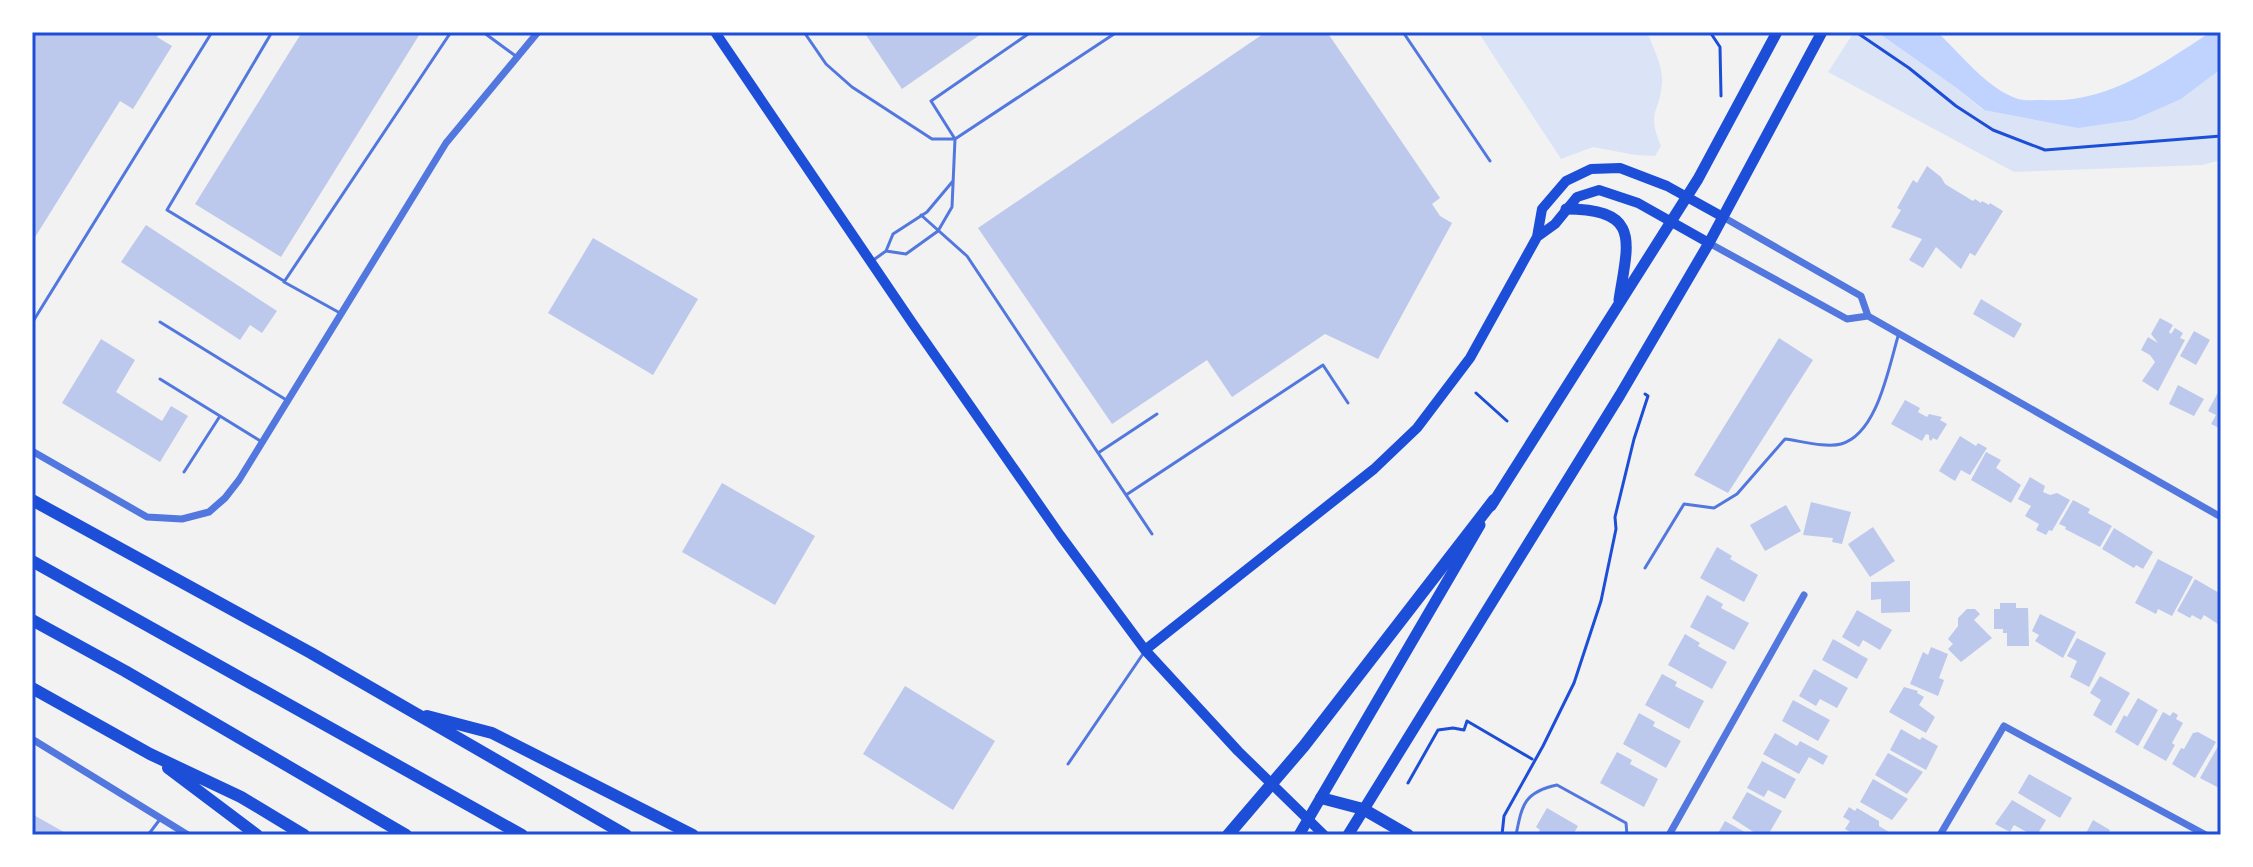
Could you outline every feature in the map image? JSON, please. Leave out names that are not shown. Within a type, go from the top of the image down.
[{"type":"highway","points":[[32,500],[311,653],[626,835]]},
{"type":"highway","points":[[1228,835],[1304,746],[1494,500]]},
{"type":"highway","points":[[32,561],[522,835]]},
{"type":"highway","points":[[32,620],[406,835]]},
{"type":"highway","points":[[32,688],[150,754],[241,797],[304,835]]},
{"type":"highway","points":[[409,712],[492,733],[693,835]]},
{"type":"highway","points":[[150,754],[257,835]]},
{"type":"highway","points":[[1321,798],[1363,809],[1408,835]]},
{"type":"main road","points":[[715,32],[870,262],[1060,535],[1145,650],[1238,751],[1324,835]]},
{"type":"main road","points":[[1299,835],[1494,500],[1687,196],[1777,32]]},
{"type":"main road","points":[[1348,835],[1516,566],[1709,243],[1820,37]]},
{"type":"main road","points":[[1145,650],[1374,469],[1417,428],[1470,358],[1537,237],[1542,209],[1566,181],[1591,169],[1613,167],[1627,170],[1687,196],[1723,217]]},
{"type":"main road","points":[[1537,237],[1555,224],[1584,193],[1599,190],[1638,203],[1709,243]]},
{"type":"main road","points":[[1566,209],[1596,209],[1620,224],[1626,253],[1618,305]]},
{"type":"street","points":[[32,451],[147,517],[182,519],[209,512],[218,505],[239,480],[446,143],[537,32]]},
{"type":"street","points":[[1723,217],[1861,296],[1868,316]]},
{"type":"street","points":[[1709,243],[1847,319],[1868,316],[2221,517]]},
{"type":"street","points":[[1669,835],[1804,595]]},
{"type":"street","points":[[1940,835],[2004,726],[2206,835]]},
{"type":"street","points":[[32,739],[188,835]]},
{"type":"lane","points":[[32,323],[212,32]]},
{"type":"lane","points":[[272,32],[167,210],[342,315]]},
{"type":"lane","points":[[284,282],[451,32]]},
{"type":"lane","points":[[483,32],[517,57]]},
{"type":"lane","points":[[804,32],[826,64],[852,87],[932,139],[955,139],[1117,32]]},
{"type":"lane","points":[[886,251],[906,254],[938,231],[952,207],[955,139],[931,101],[1031,32]]},
{"type":"lane","points":[[1403,32],[1490,161]]},
{"type":"lane","points":[[870,262],[886,251],[893,234],[940,198],[955,178]]},
{"type":"lane","points":[[921,215],[967,256],[1152,534]]},
{"type":"lane","points":[[160,322],[288,401]]},
{"type":"lane","points":[[1645,568],[1684,504],[1714,508],[1737,494],[1785,439],[1838,445],[1851,440],[1865,427],[1875,410],[1899,333]]},
{"type":"lane","points":[[1126,495],[1323,365],[1348,403]]},
{"type":"lane","points":[[160,379],[262,442]]},
{"type":"lane","points":[[1098,453],[1157,414]]},
{"type":"lane","points":[[184,472],[220,416]]},
{"type":"lane","points":[[1068,764],[1145,650]]},
{"type":"lane","points":[[1516,835],[1522,806],[1533,793],[1557,785],[1626,823],[1627,835]]},
{"type":"lane","points":[[148,835],[161,818]]},
{"type":"path","points":[[1710,32],[1720,47],[1721,96]]},
{"type":"path","points":[[1856,32],[1993,130],[2045,150],[2221,136]]},
{"type":"path","points":[[1476,393],[1507,421]]},
{"type":"path","points":[[1502,835],[1504,816],[1574,683],[1601,601],[1616,529],[1615,517],[1634,439],[1646,405],[1648,396],[1645,394]]},
{"type":"path","points":[[1408,783],[1438,730],[1464,730],[1467,721],[1534,760]]},
{"type":"shaded area","points":[[1478,32],[1647,32],[1662,76],[1654,119],[1661,146],[1655,156],[1593,147],[1561,159]]},
{"type":"shaded area","points":[[1854,32],[1877,32],[1983,110],[2181,99],[2221,69],[2221,160],[2202,165],[2014,172],[1828,72]]},
{"type":"water","points":[[1877,32],[1937,32],[1985,79],[2007,94],[2024,100],[2067,100],[2111,89],[2152,70],[2211,32],[2221,32],[2221,69],[2181,99],[2133,120],[2078,128],[1984,110]]},
{"type":"building","points":[[32,32],[160,32],[157,37],[172,46],[133,109],[120,101],[32,242]]},
{"type":"building","points":[[302,32],[421,32],[281,257],[195,204]]},
{"type":"building","points":[[864,32],[984,32],[902,89]]},
{"type":"building","points":[[1266,32],[1327,32],[1440,198],[1432,204],[1440,216],[1452,223],[1378,359],[1325,334],[1232,397],[1207,360],[1112,424],[978,228]]},
{"type":"building","points":[[1927,166],[1945,184],[1973,201],[1990,203],[2003,211],[1975,256],[1970,253],[1961,269],[1936,247],[1923,268],[1909,260],[1922,239],[1891,227],[1901,210],[1897,208],[1913,180],[1917,183]]},
{"type":"building","points":[[146,225],[277,311],[262,333],[250,325],[240,340],[121,262]]},
{"type":"building","points":[[593,238],[698,299],[653,375],[548,313]]},
{"type":"building","points":[[1981,299],[2022,324],[2014,338],[1973,314]]},
{"type":"building","points":[[2160,318],[2173,325],[2171,334],[2175,328],[2183,333],[2180,338],[2185,340],[2158,391],[2142,381],[2155,362],[2141,350],[2148,337],[2158,343],[2151,334]]},
{"type":"building","points":[[2194,331],[2210,340],[2196,365],[2180,356]]},
{"type":"building","points":[[1779,338],[1813,360],[1728,493],[1694,475]]},
{"type":"building","points":[[101,339],[135,360],[116,392],[162,421],[171,406],[188,416],[160,462],[62,403]]},
{"type":"building","points":[[2178,385],[2204,399],[2194,416],[2169,404]]},
{"type":"building","points":[[2221,387],[2221,429],[2211,424],[2216,415],[2208,411]]},
{"type":"building","points":[[1905,400],[1920,408],[1918,412],[1927,417],[1929,414],[1942,417],[1940,420],[1947,424],[1937,440],[1933,438],[1931,441],[1926,434],[1922,441],[1891,424]]},
{"type":"building","points":[[1960,436],[1976,446],[1978,443],[1987,448],[1970,475],[1961,470],[1955,481],[1939,471]]},
{"type":"building","points":[[1986,452],[2001,460],[1996,468],[2021,485],[2011,503],[1971,480]]},
{"type":"building","points":[[2030,477],[2045,486],[2043,492],[2050,495],[2057,493],[2070,500],[2052,531],[2049,530],[2046,535],[2036,530],[2039,524],[2025,516],[2031,506],[2018,499]]},
{"type":"building","points":[[722,483],[815,536],[775,605],[682,552]]},
{"type":"building","points":[[2073,500],[2090,509],[2088,513],[2112,526],[2100,547],[2059,524]]},
{"type":"building","points":[[1811,502],[1851,512],[1842,544],[1832,542],[1833,538],[1803,535]]},
{"type":"building","points":[[1786,505],[1801,531],[1765,551],[1750,525]]},
{"type":"building","points":[[1873,527],[1895,561],[1870,577],[1848,544]]},
{"type":"building","points":[[2114,528],[2153,552],[2143,569],[2136,565],[2134,568],[2102,549]]},
{"type":"building","points":[[1717,547],[1732,556],[1730,559],[1758,575],[1744,602],[1700,578]]},
{"type":"building","points":[[2158,559],[2193,577],[2172,616],[2158,609],[2156,614],[2135,603]]},
{"type":"building","points":[[2195,579],[2221,594],[2221,626],[2204,615],[2201,620],[2177,611]]},
{"type":"building","points":[[1910,581],[1910,612],[1881,613],[1881,599],[1871,600],[1871,582]]},
{"type":"building","points":[[1707,595],[1723,604],[1721,608],[1749,623],[1734,650],[1690,627]]},
{"type":"building","points":[[2000,603],[2016,603],[2016,608],[2028,608],[2029,646],[2007,646],[2007,633],[2003,633],[2003,629],[1994,629],[1994,609],[2000,609]]},
{"type":"building","points":[[1967,609],[1975,609],[1980,614],[1974,620],[1992,638],[1961,662],[1948,649],[1953,644],[1948,639],[1958,626],[1958,618]]},
{"type":"building","points":[[1857,610],[1892,630],[1880,650],[1863,640],[1859,647],[1842,637]]},
{"type":"building","points":[[2040,614],[2076,632],[2063,658],[2035,641],[2039,635],[2032,631]]},
{"type":"building","points":[[1685,634],[1700,643],[1698,646],[1727,662],[1712,689],[1668,665]]},
{"type":"building","points":[[2077,638],[2106,653],[2089,687],[2070,677],[2077,661],[2067,656]]},
{"type":"building","points":[[1833,639],[1868,659],[1857,679],[1822,660]]},
{"type":"building","points":[[1931,647],[1948,654],[1939,678],[1944,680],[1938,696],[1910,684],[1923,652],[1928,655]]},
{"type":"building","points":[[1814,669],[1848,688],[1837,708],[1820,699],[1816,706],[1799,696]]},
{"type":"building","points":[[1662,674],[1677,682],[1675,686],[1704,701],[1689,729],[1645,705]]},
{"type":"building","points":[[2100,676],[2130,693],[2111,726],[2093,715],[2101,700],[2090,693]]},
{"type":"building","points":[[905,686],[995,741],[953,810],[863,754]]},
{"type":"building","points":[[1904,687],[1918,691],[1924,697],[1919,705],[1935,717],[1926,733],[1889,712]]},
{"type":"building","points":[[2138,698],[2158,710],[2138,746],[2115,732]]},
{"type":"building","points":[[1793,700],[1830,720],[1818,741],[1782,721]]},
{"type":"building","points":[[2163,712],[2170,716],[2173,712],[2178,715],[2176,719],[2183,723],[2166,761],[2143,748]]},
{"type":"building","points":[[1639,713],[1655,722],[1653,726],[1681,741],[1666,768],[1623,744]]},
{"type":"building","points":[[1901,729],[1938,746],[1926,770],[1890,750]]},
{"type":"building","points":[[2198,732],[2216,742],[2195,778],[2172,764],[2193,733]]},
{"type":"building","points":[[1775,733],[1797,746],[1800,741],[1828,756],[1823,765],[1809,757],[1799,774],[1763,754]]},
{"type":"building","points":[[2221,741],[2221,789],[2200,778]]},
{"type":"building","points":[[1617,752],[1632,760],[1630,764],[1658,779],[1644,807],[1600,783]]},
{"type":"building","points":[[1888,753],[1923,772],[1907,794],[1875,775]]},
{"type":"building","points":[[1762,761],[1796,779],[1785,799],[1768,790],[1764,797],[1747,788]]},
{"type":"building","points":[[2029,774],[2072,798],[2060,818],[2018,793]]},
{"type":"building","points":[[1873,779],[1908,799],[1892,820],[1860,802]]},
{"type":"building","points":[[1747,792],[1782,811],[1768,835],[1758,835],[1732,818]]},
{"type":"building","points":[[2012,800],[2046,820],[2037,835],[2014,825],[2010,832],[1995,824]]},
{"type":"building","points":[[1849,807],[1855,811],[1857,808],[1879,821],[1879,826],[1889,832],[1887,835],[1855,835],[1845,829],[1850,821],[1843,817]]},
{"type":"building","points":[[1547,808],[1578,826],[1573,835],[1537,835],[1540,830],[1536,827]]},
{"type":"building","points":[[32,814],[69,835],[32,835]]},
{"type":"building","points":[[2093,820],[2110,830],[2107,835],[2085,835]]},
{"type":"building","points":[[1725,821],[1750,835],[1717,835]]}]
